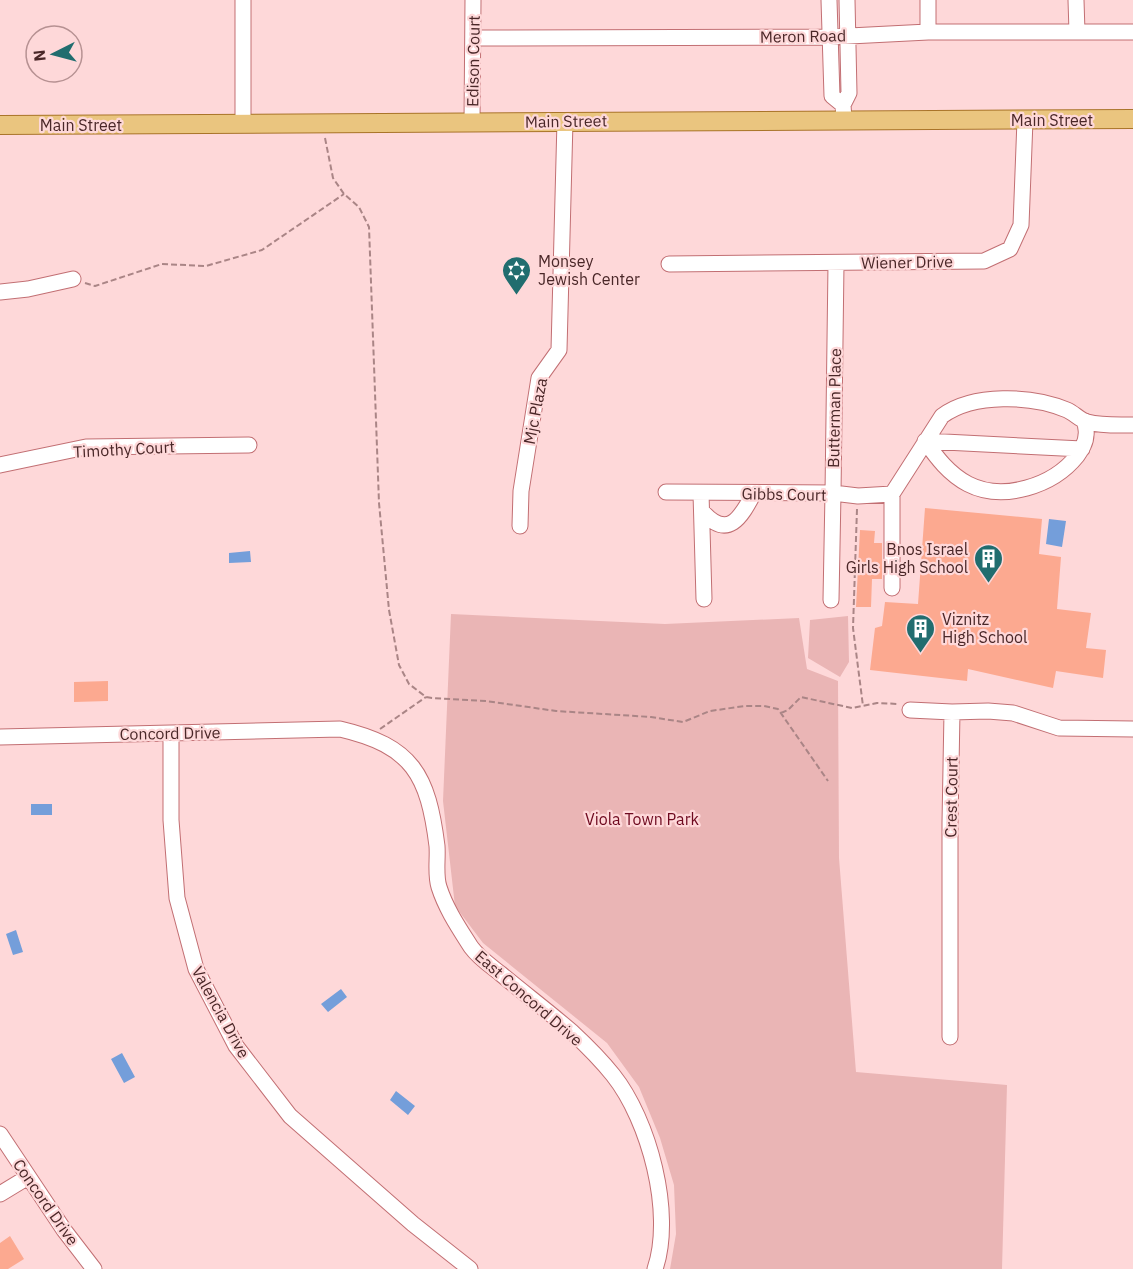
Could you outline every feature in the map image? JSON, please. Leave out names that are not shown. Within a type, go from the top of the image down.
[{"type":"main road","name":"Main Street","points":[[0,125],[472,123],[844,112],[1025,120],[1133,119]]},
{"type":"street","points":[[243,0],[243,124]]},
{"type":"street","name":"Edison Court","points":[[472,123],[473,0]]},
{"type":"street","points":[[829,0],[832,96],[844,112]]},
{"type":"street","points":[[844,112],[849,93],[847,0]]},
{"type":"street","points":[[928,0],[928,32]]},
{"type":"street","points":[[1076,0],[1077,32]]},
{"type":"street","name":"Meron Road","points":[[473,38],[830,37],[928,32],[1133,32]]},
{"type":"street","name":"Wiener Drive","points":[[669,264],[984,261],[1010,249],[1021,225],[1025,120]]},
{"type":"street","name":"Mjc Plaza","points":[[520,526],[521,490],[539,378],[559,350],[565,121]]},
{"type":"street","name":"Butterman Place","points":[[833,493],[836,264]]},
{"type":"street","points":[[0,292],[28,289],[73,279]]},
{"type":"street","points":[[892,588],[892,494],[942,416],[954,407],[971,402],[1008,399],[1046,403],[1069,411],[1085,421],[1111,425],[1133,424]]},
{"type":"street","points":[[925,441],[945,468],[968,484],[984,489],[1020,490],[1055,477],[1069,466],[1082,449],[1086,437],[1085,421]]},
{"type":"street","points":[[925,441],[1082,449]]},
{"type":"street","name":"Timothy Court","points":[[0,465],[86,447],[249,445]]},
{"type":"street","name":"Gibbs Court","points":[[666,492],[833,493],[831,600]]},
{"type":"street","points":[[701,493],[704,598]]},
{"type":"street","points":[[702,511],[719,524],[736,522],[742,517],[754,493]]},
{"type":"street","points":[[833,493],[858,496],[892,494]]},
{"type":"street","points":[[910,710],[988,711],[1013,714],[1059,728],[1133,729]]},
{"type":"street","name":"Crest Court","points":[[950,1037],[952,712]]},
{"type":"street","name":"East Concord Drive","points":[[340,729],[365,735],[394,749],[419,774],[432,810],[438,885],[453,919],[476,953],[573,1033],[614,1075],[640,1120],[654,1166],[662,1211],[658,1260],[655,1269]]},
{"type":"street","name":"Concord Drive","points":[[0,738],[340,729]]},
{"type":"street","name":"Valencia Drive","points":[[171,733],[171,820],[177,898],[196,969],[236,1047],[290,1116],[413,1224],[470,1269]]},
{"type":"street","name":"Concord Drive","points":[[0,1134],[64,1230],[94,1269]]},
{"type":"street","points":[[0,1194],[28,1177]]},
{"type":"path","points":[[325,136],[333,178],[344,194],[359,207],[369,227],[379,503],[389,610],[399,665],[409,684],[426,697],[486,701],[556,711],[651,717],[683,722],[710,711],[745,706],[778,709],[828,781]]},
{"type":"path","points":[[73,279],[95,286],[162,264],[206,266],[262,250],[344,194]]},
{"type":"path","points":[[858,496],[853,628],[863,706]]},
{"type":"path","points":[[374,739],[380,727],[426,697]]},
{"type":"path","points":[[781,713],[788,710],[801,697],[852,708],[898,703],[910,710]]},
{"type":"green space","name":"Viola Town Park","points":[[451,614],[665,624],[799,618],[807,669],[838,681],[839,858],[856,1072],[1007,1085],[1002,1269],[670,1269],[676,1234],[674,1185],[660,1138],[639,1087],[607,1043],[483,943],[455,906],[443,801]]},
{"type":"green space","points":[[848,616],[849,662],[840,677],[808,658],[810,620]]},
{"type":"water","points":[[1049,519],[1066,521],[1062,547],[1046,544]]},
{"type":"water","points":[[250,551],[251,562],[229,563],[229,553]]},
{"type":"water","points":[[31,804],[52,804],[52,815],[31,815]]},
{"type":"water","points":[[16,930],[23,952],[13,955],[6,934]]},
{"type":"water","points":[[341,989],[347,997],[328,1012],[321,1004]]},
{"type":"water","points":[[122,1053],[135,1077],[124,1083],[111,1059]]},
{"type":"water","points":[[396,1091],[415,1106],[408,1115],[390,1100]]},
{"type":"building","name":"Bnos Israel Girls High School","points":[[925,508],[1042,519],[1039,554],[1061,557],[1057,609],[1091,613],[1086,648],[1106,650],[1103,678],[1056,671],[1053,688],[968,669],[967,681],[870,670],[875,628],[882,626],[885,602],[918,604]]},
{"type":"building","points":[[860,530],[875,531],[874,543],[882,543],[882,579],[872,579],[871,607],[856,607]]},
{"type":"building","points":[[108,681],[108,701],[74,702],[74,682]]},
{"type":"building","points":[[10,1236],[24,1259],[8,1269],[0,1269],[0,1243]]},
{"type":"place","name":"Monsey Jewish Center","points":[[517,296]]},
{"type":"place","name":"Bnos Israel Girls High School","points":[[989,584]]},
{"type":"place","name":"Viznitz High School","points":[[921,654]]}]
